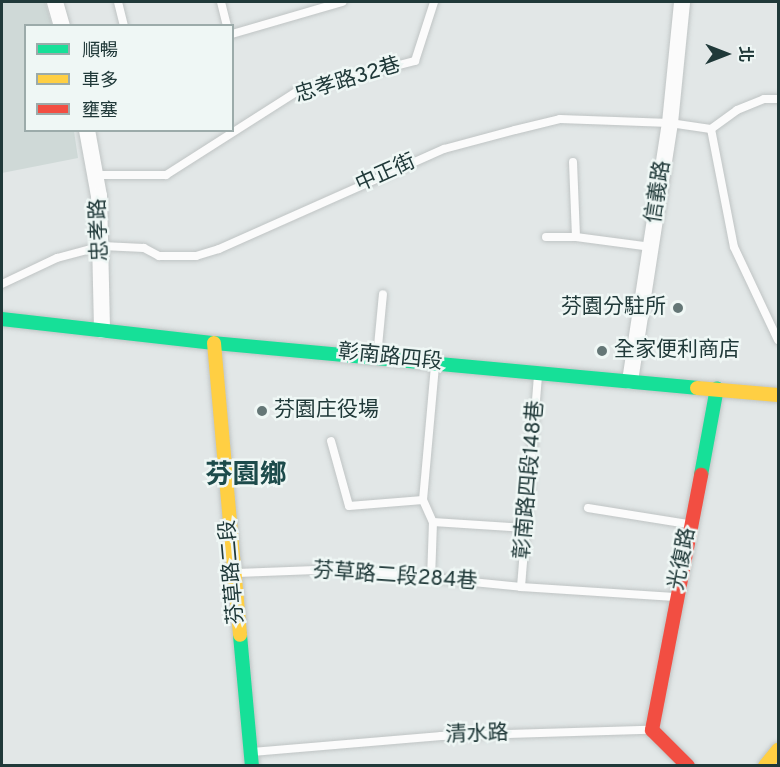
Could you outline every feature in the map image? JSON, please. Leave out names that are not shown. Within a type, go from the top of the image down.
[{"type":"street","points":[[55,2],[61,24]]},
{"type":"street","name":"信義路","points":[[630,381],[670,123],[682,2]]},
{"type":"street","name":"忠孝路","points":[[87,132],[96,175],[102,246],[102,330]]},
{"type":"street","name":"彰南路四段","points":[[2,319],[214,343],[778,395]]},
{"type":"street","name":"芬草路二段","points":[[214,343],[233,573],[252,759]]},
{"type":"street","name":"光復路","points":[[652,730],[675,597],[717,388]]},
{"type":"street","points":[[652,730],[688,765]]},
{"type":"street","points":[[765,765],[778,750]]},
{"type":"lane","points":[[118,2],[124,24]]},
{"type":"lane","points":[[220,2],[226,24]]},
{"type":"lane","points":[[234,33],[314,5],[342,2]]},
{"type":"lane","name":"忠孝路32巷","points":[[96,175],[166,175],[298,92],[415,60],[434,2]]},
{"type":"lane","points":[[778,99],[764,99],[737,110],[711,129],[734,247],[778,339]]},
{"type":"lane","name":"中正街","points":[[2,284],[57,258],[102,246],[144,248],[159,256],[196,256],[219,249],[444,149],[560,119],[670,123],[711,129]]},
{"type":"lane","points":[[573,162],[576,237]]},
{"type":"lane","points":[[546,237],[576,237],[651,247]]},
{"type":"lane","points":[[377,357],[383,294]]},
{"type":"lane","points":[[431,578],[433,522],[423,500],[435,362]]},
{"type":"lane","name":"彰南路四段148巷","points":[[521,587],[539,373]]},
{"type":"lane","points":[[331,441],[349,506],[423,500]]},
{"type":"lane","points":[[588,508],[690,524]]},
{"type":"lane","points":[[433,522],[526,528]]},
{"type":"lane","name":"芬草路二段284巷","points":[[233,573],[342,569],[521,587],[675,597]]},
{"type":"lane","name":"清水路","points":[[252,759],[441,735],[652,730]]},
{"type":"shaded area","points":[[2,2],[45,2],[52,24],[24,24],[24,132],[74,132],[78,158],[2,173]]},
{"type":"traffic: fast","points":[[2,319],[214,343],[697,388]]},
{"type":"traffic: fast","points":[[701,475],[717,388]]},
{"type":"traffic: fast","points":[[240,635],[252,766]]},
{"type":"traffic: slow","points":[[214,343],[240,635]]},
{"type":"traffic: slow","points":[[697,388],[778,395]]},
{"type":"traffic: slow","points":[[765,766],[778,750]]},
{"type":"traffic: jam","points":[[688,766],[652,730],[701,475]]},
{"type":"place","name":"芬園分駐所","points":[[678,308]]},
{"type":"place","name":"全家便利商店","points":[[602,351]]},
{"type":"place","name":"芬園庄役場","points":[[262,411]]},
{"type":"district","name":"芬園鄉","points":[[246,477]]}]
